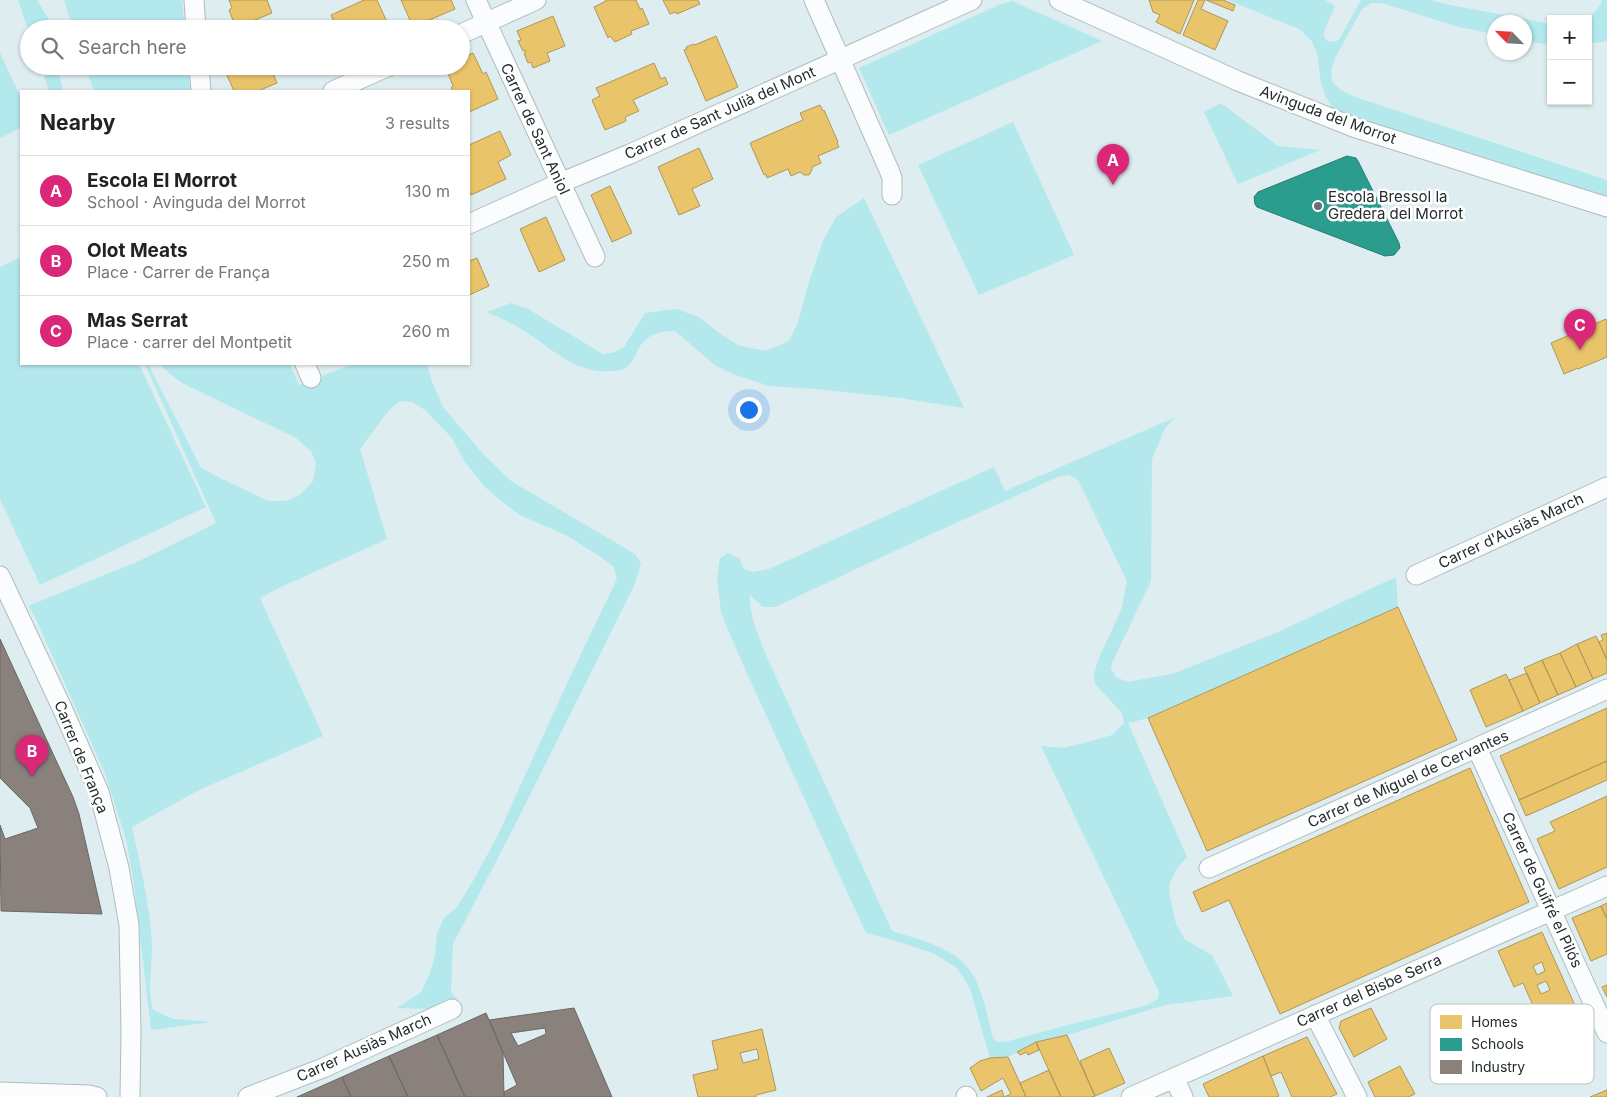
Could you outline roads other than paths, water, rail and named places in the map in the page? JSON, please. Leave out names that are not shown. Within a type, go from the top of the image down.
[{"type":"street","points":[[194,0],[195,20]]},
{"type":"street","name":"Carrer de Sant Aniol","points":[[476,0],[595,257]]},
{"type":"street","points":[[470,30],[536,0]]},
{"type":"street","points":[[814,0],[889,170],[892,195]]},
{"type":"street","name":"Carrer de Sant Julià del Mont","points":[[470,224],[630,154],[972,0]]},
{"type":"street","name":"Avinguda del Morrot","points":[[1059,0],[1238,81],[1353,127],[1605,210]]},
{"type":"street","points":[[200,75],[201,90]]},
{"type":"street","points":[[335,90],[369,75]]},
{"type":"street","name":"Carrer d'Ausiàs March","points":[[1416,575],[1607,487]]},
{"type":"street","name":"Carrer de França","points":[[0,576],[99,792],[119,868],[129,925],[130,1097]]},
{"type":"street","name":"Carrer de Miguel de Cervantes","points":[[1209,868],[1607,689]]},
{"type":"street","name":"Carrer de Guifré el Pilós","points":[[1477,748],[1594,1004]]},
{"type":"street","name":"Carrer del Bisbe Serra","points":[[1131,1097],[1607,886]]},
{"type":"street","name":"Carrer de Guifré el Pilós","points":[[1594,1005],[1607,1034]]},
{"type":"street","name":"Carrer Ausiàs March","points":[[248,1097],[323,1068],[452,1009]]},
{"type":"street","points":[[1315,1015],[1358,1097]]},
{"type":"street","points":[[1174,1078],[1183,1097]]},
{"type":"street","points":[[0,1092],[89,1095],[98,1097]]},
{"type":"place","name":"Escola El Morrot","points":[[1113,185]]},
{"type":"place","name":"Escola Bressol la Gredera del Morrot","points":[[1318,206]]},
{"type":"place","name":"Mas Serrat","points":[[1580,350]]},
{"type":"place","name":"Olot Meats","points":[[32,776]]}]
